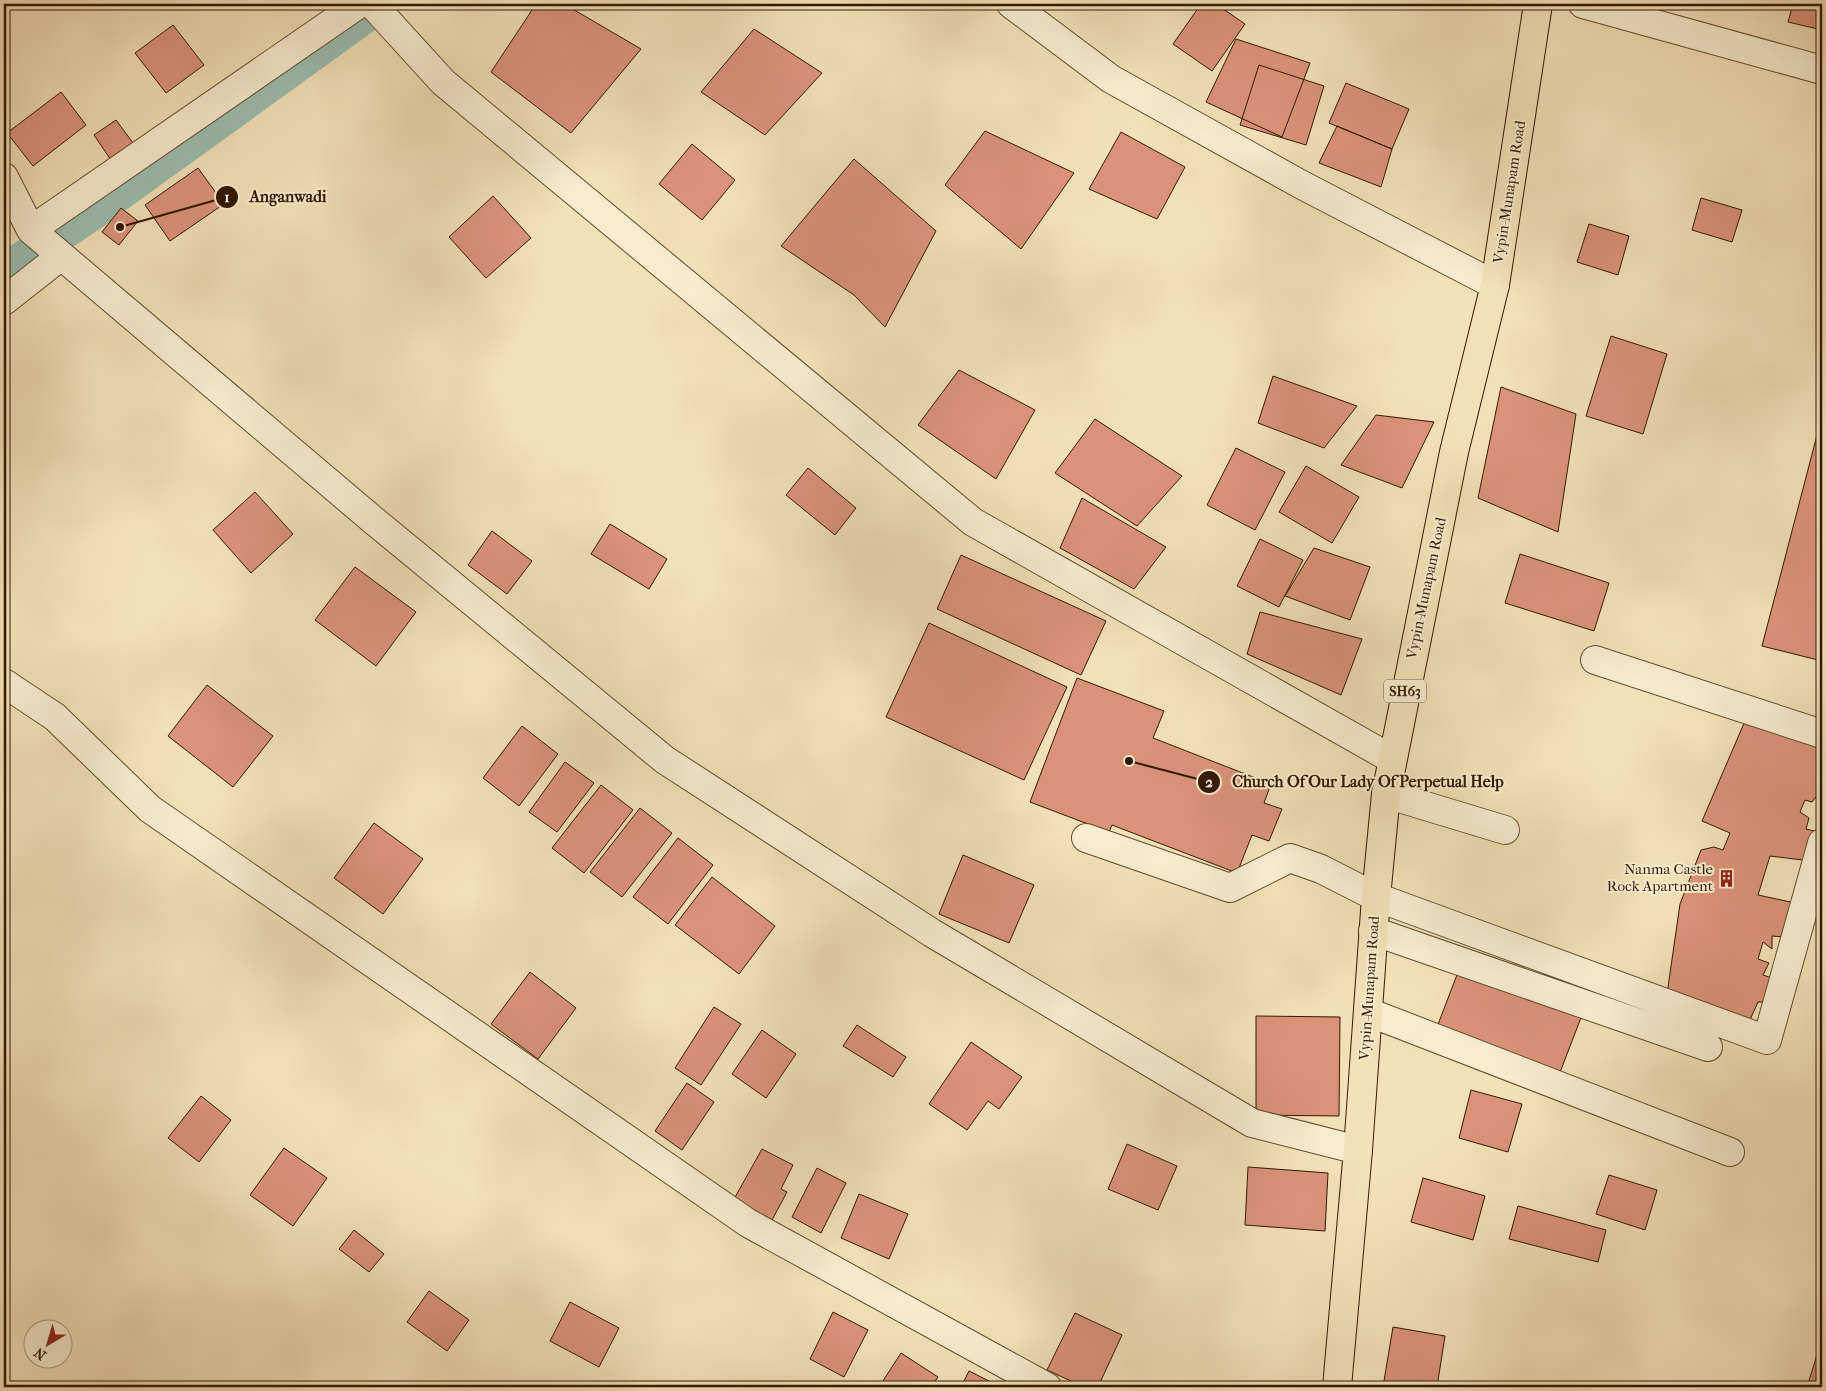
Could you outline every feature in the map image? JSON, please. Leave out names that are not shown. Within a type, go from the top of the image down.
[{"type":"main road","name":"Vypin-Munapam Road","points":[[1337,1387],[1358,1150],[1373,931],[1386,794],[1454,452],[1494,285],[1538,4]]},
{"type":"street","points":[[31,230],[359,4]]},
{"type":"street","points":[[1011,4],[1112,80],[1302,185],[1494,285]]},
{"type":"street","points":[[1583,4],[1822,70]]},
{"type":"street","points":[[385,8],[443,82],[973,522],[1392,759]]},
{"type":"street","points":[[4,178],[31,230],[373,520],[665,760],[932,933],[1252,1123],[1358,1150]]},
{"type":"street","points":[[4,301],[61,256]]},
{"type":"street","points":[[1595,660],[1822,734]]},
{"type":"street","points":[[4,683],[55,717],[150,809],[748,1223],[1047,1387]]},
{"type":"street","points":[[1386,794],[1505,830]]},
{"type":"street","points":[[1086,838],[1230,888],[1290,858],[1321,869],[1376,897],[1767,1040],[1822,843]]},
{"type":"street","points":[[1373,931],[1708,1047]]},
{"type":"street","points":[[1368,1012],[1730,1152]]},
{"type":"building","points":[[536,4],[564,4],[641,49],[571,133],[491,72]]},
{"type":"building","points":[[1201,4],[1216,4],[1245,24],[1212,71],[1173,44]]},
{"type":"building","points":[[1793,4],[1822,4],[1822,30],[1788,22]]},
{"type":"building","points":[[173,25],[204,65],[166,93],[135,53]]},
{"type":"building","points":[[754,29],[822,73],[765,135],[701,92]]},
{"type":"building","points":[[1236,39],[1310,63],[1282,137],[1206,102]]},
{"type":"building","points":[[1259,65],[1324,86],[1306,145],[1240,125]]},
{"type":"building","points":[[1346,83],[1409,109],[1392,149],[1329,123]]},
{"type":"building","points":[[61,92],[86,125],[33,166],[7,133]]},
{"type":"building","points":[[116,120],[136,147],[113,163],[94,135]]},
{"type":"building","points":[[1337,126],[1392,149],[1381,187],[1319,163]]},
{"type":"building","points":[[985,131],[1074,173],[1021,249],[945,185]]},
{"type":"building","points":[[1121,132],[1185,167],[1157,219],[1089,189]]},
{"type":"building","points":[[692,144],[735,180],[702,220],[659,184]]},
{"type":"building","points":[[854,159],[936,231],[885,327],[854,295],[781,246]]},
{"type":"building","points":[[198,168],[224,204],[170,241],[145,205]]},
{"type":"building","points":[[493,196],[531,238],[486,278],[449,237]]},
{"type":"building","points":[[1701,198],[1742,210],[1732,242],[1692,230]]},
{"type":"building","points":[[121,208],[138,221],[119,245],[102,232]]},
{"type":"building","points":[[1589,224],[1629,236],[1618,275],[1577,262]]},
{"type":"building","points":[[1611,336],[1667,354],[1643,434],[1586,416]]},
{"type":"building","points":[[959,370],[1035,410],[996,479],[918,425]]},
{"type":"building","points":[[1273,376],[1357,406],[1324,448],[1258,423]]},
{"type":"building","points":[[1501,387],[1576,414],[1558,532],[1478,498]]},
{"type":"building","points":[[1376,415],[1434,422],[1402,488],[1341,465]]},
{"type":"building","points":[[1822,416],[1822,661],[1762,646]]},
{"type":"building","points":[[1095,419],[1182,476],[1137,526],[1055,473]]},
{"type":"building","points":[[1236,448],[1285,472],[1255,530],[1207,505]]},
{"type":"building","points":[[1306,466],[1359,497],[1332,543],[1279,512]]},
{"type":"building","points":[[808,468],[856,508],[835,535],[786,495]]},
{"type":"building","points":[[255,492],[293,534],[251,573],[213,530]]},
{"type":"building","points":[[1082,498],[1166,547],[1134,589],[1060,548]]},
{"type":"building","points":[[610,524],[667,559],[649,589],[591,554]]},
{"type":"building","points":[[492,531],[532,561],[507,594],[468,565]]},
{"type":"building","points":[[1260,539],[1303,560],[1279,607],[1237,586]]},
{"type":"building","points":[[1314,548],[1370,567],[1350,620],[1285,596]]},
{"type":"building","points":[[1520,554],[1609,583],[1594,631],[1505,603]]},
{"type":"building","points":[[961,555],[1106,621],[1081,675],[937,609]]},
{"type":"building","points":[[355,567],[416,612],[376,666],[315,620]]},
{"type":"building","points":[[1260,612],[1362,639],[1341,695],[1247,654]]},
{"type":"building","points":[[929,623],[1067,687],[1024,780],[886,717]]},
{"type":"building","points":[[1077,678],[1164,711],[1153,738],[1271,784],[1264,803],[1282,809],[1269,841],[1252,835],[1237,873],[1112,825],[1109,832],[1030,802]]},
{"type":"building","points":[[207,685],[273,736],[233,787],[168,736]]},
{"type":"building","name":"Nanma Castle Rock Apartment","points":[[1748,714],[1822,744],[1822,789],[1812,802],[1805,800],[1800,812],[1809,818],[1806,829],[1818,832],[1811,861],[1770,856],[1758,895],[1795,903],[1784,937],[1772,936],[1772,949],[1763,942],[1758,959],[1769,963],[1763,975],[1775,979],[1767,1002],[1758,1002],[1749,1022],[1667,994],[1680,904],[1701,850],[1714,847],[1723,850],[1730,833],[1702,821]]},
{"type":"building","points":[[522,726],[558,754],[519,806],[483,778]]},
{"type":"building","points":[[565,762],[594,783],[557,832],[529,812]]},
{"type":"building","points":[[601,785],[633,810],[584,873],[552,848]]},
{"type":"building","points":[[640,808],[672,833],[622,897],[590,872]]},
{"type":"building","points":[[374,823],[423,859],[383,914],[334,878]]},
{"type":"building","points":[[678,838],[713,865],[668,924],[633,897]]},
{"type":"building","points":[[963,855],[1034,885],[1009,943],[939,914]]},
{"type":"building","points":[[712,877],[775,926],[739,974],[675,925]]},
{"type":"building","points":[[1460,967],[1582,1015],[1559,1075],[1437,1027]]},
{"type":"building","points":[[530,972],[576,1008],[538,1059],[491,1024]]},
{"type":"building","points":[[714,1007],[741,1024],[701,1085],[675,1068]]},
{"type":"building","points":[[1256,1016],[1340,1017],[1339,1116],[1256,1115]]},
{"type":"building","points":[[857,1025],[906,1057],[893,1077],[843,1046]]},
{"type":"building","points":[[762,1030],[796,1054],[766,1098],[732,1074]]},
{"type":"building","points":[[971,1042],[1022,1077],[999,1109],[988,1101],[967,1130],[929,1104]]},
{"type":"building","points":[[687,1083],[714,1102],[682,1150],[655,1131]]},
{"type":"building","points":[[1471,1090],[1522,1104],[1508,1152],[1459,1138]]},
{"type":"building","points":[[201,1096],[231,1120],[199,1162],[168,1138]]},
{"type":"building","points":[[1127,1144],[1177,1166],[1158,1210],[1108,1189]]},
{"type":"building","points":[[284,1148],[327,1178],[293,1226],[250,1195]]},
{"type":"building","points":[[762,1149],[793,1165],[781,1189],[787,1192],[772,1220],[734,1199]]},
{"type":"building","points":[[1248,1167],[1328,1173],[1325,1231],[1245,1225]]},
{"type":"building","points":[[817,1168],[846,1183],[821,1233],[792,1217]]},
{"type":"building","points":[[1609,1175],[1657,1190],[1645,1230],[1596,1214]]},
{"type":"building","points":[[1423,1178],[1485,1196],[1473,1240],[1411,1222]]},
{"type":"building","points":[[859,1194],[908,1214],[889,1259],[841,1238]]},
{"type":"building","points":[[1518,1206],[1606,1230],[1598,1262],[1509,1239]]},
{"type":"building","points":[[354,1230],[384,1254],[369,1272],[339,1249]]},
{"type":"building","points":[[429,1291],[469,1320],[447,1351],[407,1322]]},
{"type":"building","points":[[570,1302],[619,1328],[599,1367],[550,1341]]},
{"type":"building","points":[[833,1312],[868,1330],[844,1377],[810,1359]]},
{"type":"building","points":[[1075,1313],[1122,1335],[1098,1387],[1084,1387],[1047,1370]]},
{"type":"building","points":[[1393,1327],[1445,1336],[1437,1387],[1383,1387]]},
{"type":"building","points":[[901,1353],[938,1377],[931,1387],[879,1387]]},
{"type":"building","points":[[1817,1355],[1822,1357],[1822,1387],[1807,1387]]},
{"type":"building","points":[[969,1371],[1001,1387],[961,1387]]},
{"type":"waterway","points":[[4,272],[94,211],[375,8]]},
{"type":"place","name":"Anganwadi","points":[[120,227]]},
{"type":"place","name":"Church Of Our Lady Of Perpetual Help","points":[[1129,761]]},
{"type":"place","name":"Nanma Castle Rock Apartment","points":[[1727,878]]}]
